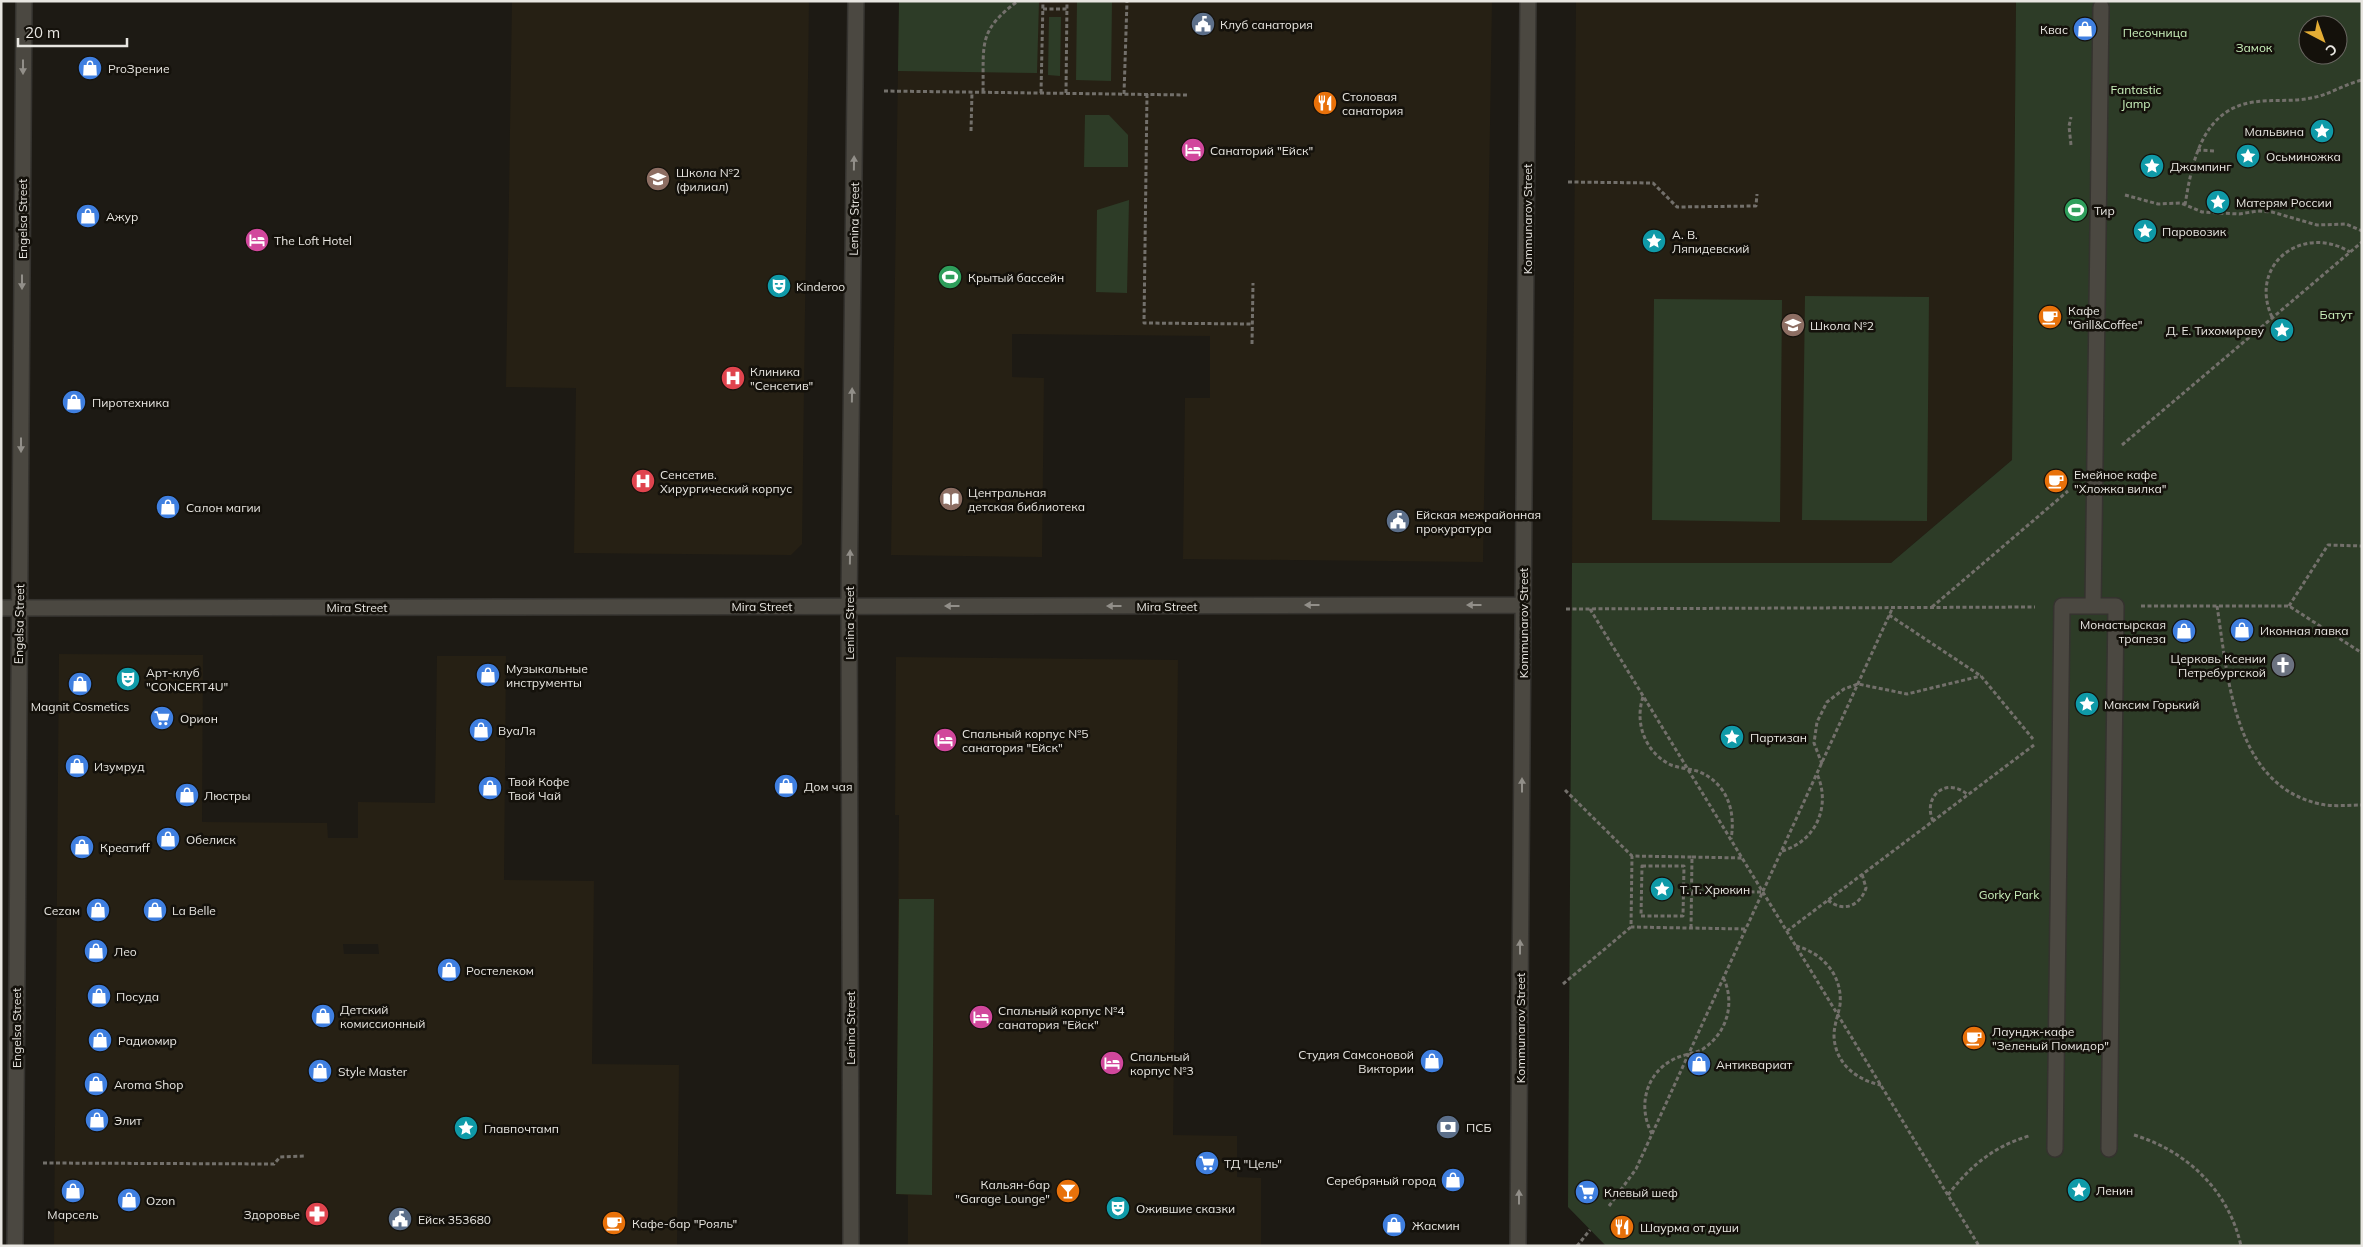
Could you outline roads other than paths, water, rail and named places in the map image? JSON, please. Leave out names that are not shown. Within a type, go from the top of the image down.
[{"type":"street","name":"Engelsa Street","points":[[15,1246],[24,1]]},
{"type":"street","name":"Lenina Street","points":[[851,1246],[849,606],[856,1]]},
{"type":"street","name":"Kommunarov Street","points":[[1518,1246],[1528,1]]},
{"type":"street","points":[[2093,606],[2101,7]]},
{"type":"street","name":"Mira Street","points":[[1,608],[1523,605]]},
{"type":"street","points":[[2055,1149],[2062,606],[2116,606],[2109,1149]]},
{"type":"place","name":"Клуб санатория","points":[[1203,24]]},
{"type":"place","name":"Квас","points":[[2085,29]]},
{"type":"place","name":"ProЗрение","points":[[90,68]]},
{"type":"place","name":"Столовая санатория","points":[[1325,103]]},
{"type":"place","name":"Мальвина","points":[[2322,131]]},
{"type":"place","name":"Санаторий \"Ейск\"","points":[[1193,150]]},
{"type":"place","name":"Осьминожка","points":[[2248,156]]},
{"type":"place","name":"Джампинг","points":[[2152,166]]},
{"type":"place","name":"Школа №2 (филиал)","points":[[658,179]]},
{"type":"place","name":"Матерям России","points":[[2218,202]]},
{"type":"place","name":"Тир","points":[[2076,210]]},
{"type":"place","name":"Ажур","points":[[88,216]]},
{"type":"place","name":"Паровозик","points":[[2145,231]]},
{"type":"place","name":"The Loft Hotel","points":[[257,240]]},
{"type":"place","name":"А. В. Ляпидевский","points":[[1654,241]]},
{"type":"place","name":"Крытый бассейн","points":[[950,277]]},
{"type":"place","name":"Kinderoo","points":[[779,286]]},
{"type":"place","name":"Кафе \"Grill&Coffee\"","points":[[2050,317]]},
{"type":"place","name":"Школа №2","points":[[1793,325]]},
{"type":"place","name":"Д. Е. Тихомирову","points":[[2282,330]]},
{"type":"place","name":"Клиника \"Сенсетив\"","points":[[733,378]]},
{"type":"place","name":"Пиротехника","points":[[74,402]]},
{"type":"place","name":"Сенсетив. Хирургический корпус","points":[[643,481]]},
{"type":"place","name":"Емейное кафе \"Хложка вилка\"","points":[[2056,481]]},
{"type":"place","name":"Центральная детская библиотека","points":[[951,499]]},
{"type":"place","name":"Салон магии","points":[[168,507]]},
{"type":"place","name":"Ейская межрайонная прокуратура","points":[[1398,521]]},
{"type":"place","name":"Иконная лавка","points":[[2242,630]]},
{"type":"place","name":"Монастырская трапеза","points":[[2184,631]]},
{"type":"place","name":"Церковь Ксении Петребургской","points":[[2283,665]]},
{"type":"place","name":"Музыкальные инструменты","points":[[488,675]]},
{"type":"place","name":"Арт-клуб \"CONCERT4U\"","points":[[128,679]]},
{"type":"place","name":"Magnit Cosmetics","points":[[80,684]]},
{"type":"place","name":"Максим Горький","points":[[2087,704]]},
{"type":"place","name":"Орион","points":[[162,718]]},
{"type":"place","name":"ВуаЛя","points":[[481,730]]},
{"type":"place","name":"Партизан","points":[[1732,737]]},
{"type":"place","name":"Спальный корпус №5 санатория \"Ейск\"","points":[[945,740]]},
{"type":"place","name":"Изумруд","points":[[77,766]]},
{"type":"place","name":"Дом чая","points":[[786,786]]},
{"type":"place","name":"Твой Кофе Твой Чай","points":[[490,788]]},
{"type":"place","name":"Люстры","points":[[187,795]]},
{"type":"place","name":"Обелиск","points":[[168,839]]},
{"type":"place","name":"Креатиff","points":[[82,847]]},
{"type":"place","name":"Т. Т. Хрюкин","points":[[1662,889]]},
{"type":"place","name":"Сеzам","points":[[98,910]]},
{"type":"place","name":"La Belle","points":[[155,910]]},
{"type":"place","name":"Лео","points":[[96,951]]},
{"type":"place","name":"Ростелеком","points":[[449,970]]},
{"type":"place","name":"Посуда","points":[[99,996]]},
{"type":"place","name":"Детский комиссионный","points":[[323,1016]]},
{"type":"place","name":"Спальный корпус №4 санатория \"Ейск\"","points":[[981,1017]]},
{"type":"place","name":"Лаундж-кафе \"Зеленый Помидор\"","points":[[1974,1038]]},
{"type":"place","name":"Радиомир","points":[[100,1040]]},
{"type":"place","name":"Студия Самсоновой Виктории","points":[[1432,1061]]},
{"type":"place","name":"Спальный корпус №3","points":[[1112,1063]]},
{"type":"place","name":"Антиквариат","points":[[1699,1064]]},
{"type":"place","name":"Style Master","points":[[320,1071]]},
{"type":"place","name":"Aroma Shop","points":[[96,1084]]},
{"type":"place","name":"Элит","points":[[97,1120]]},
{"type":"place","name":"ПСБ","points":[[1448,1127]]},
{"type":"place","name":"Главпочтамп","points":[[466,1128]]},
{"type":"place","name":"ТД \"Цель\"","points":[[1207,1163]]},
{"type":"place","name":"Серебряный город","points":[[1453,1180]]},
{"type":"place","name":"Ленин","points":[[2079,1190]]},
{"type":"place","name":"Марсель","points":[[73,1191]]},
{"type":"place","name":"Кальян-бар \"Garage Lounge\"","points":[[1068,1191]]},
{"type":"place","name":"Клевый шеф","points":[[1587,1192]]},
{"type":"place","name":"Ozon","points":[[129,1200]]},
{"type":"place","name":"Ожившие сказки","points":[[1118,1208]]},
{"type":"place","name":"Здоровье","points":[[317,1214]]},
{"type":"place","name":"Ейск 353680","points":[[400,1219]]},
{"type":"place","name":"Кафе-бар \"Рояль\"","points":[[614,1223]]},
{"type":"place","name":"Жасмин","points":[[1394,1225]]},
{"type":"place","name":"Шаурма от души","points":[[1622,1227]]},
{"type":"park label","name":"Песочница","points":[[2155,32]]},
{"type":"park label","name":"Замок","points":[[2254,47]]},
{"type":"park label","name":"Fantastic Jamp","points":[[2136,96]]},
{"type":"park label","name":"Батут","points":[[2336,314]]},
{"type":"park label","name":"Gorky Park","points":[[2009,894]]}]
